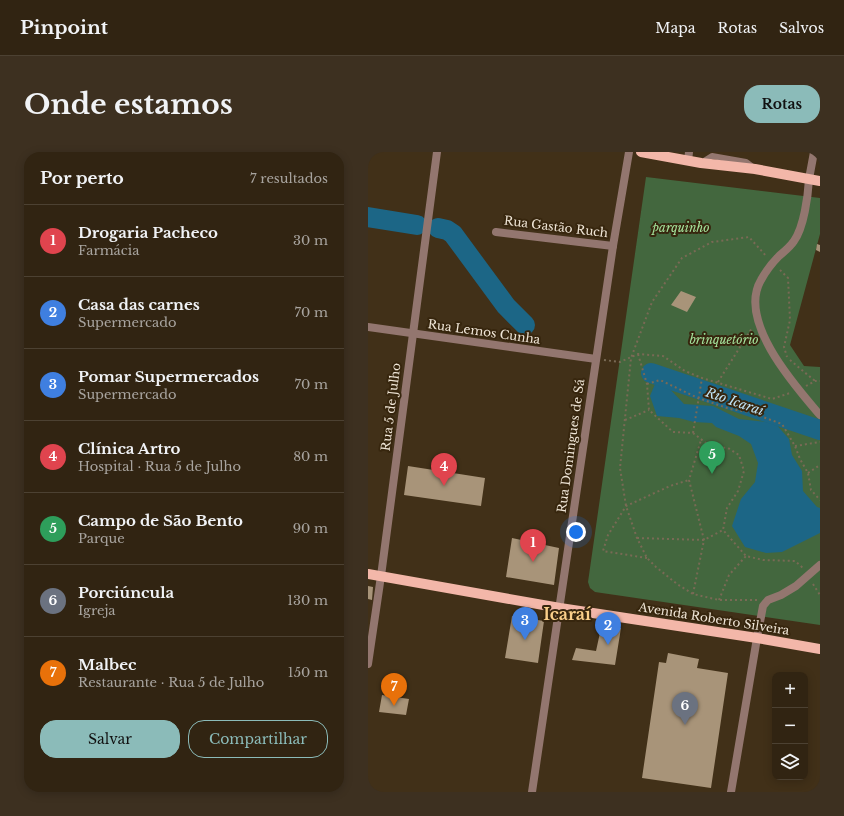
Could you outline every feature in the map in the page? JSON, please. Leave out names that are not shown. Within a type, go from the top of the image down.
[{"type":"main road","points":[[641,152],[689,156],[701,163],[755,169],[820,181]]},
{"type":"main road","name":"Avenida Roberto Silveira","points":[[368,574],[560,608],[820,649]]},
{"type":"street","name":"Rua 5 de Julho","points":[[368,664],[437,152]]},
{"type":"street","name":"Rua Domingues de Sá","points":[[532,792],[613,246],[629,152]]},
{"type":"street","points":[[814,152],[807,197],[799,232],[790,247],[773,263],[761,280],[757,289],[754,303],[758,319],[771,351],[798,390],[820,415]]},
{"type":"street","name":"Rua Gastão Ruch","points":[[496,232],[613,246]]},
{"type":"street","name":"Rua Lemos Cunha","points":[[368,327],[596,359]]},
{"type":"street","points":[[730,792],[762,611],[768,600],[781,595],[796,586],[820,565]]},
{"type":"path","points":[[768,600],[719,600],[693,594],[677,584],[647,558],[637,538],[626,506],[620,468],[631,358],[652,302],[682,258],[712,242],[749,237],[788,278],[790,320],[784,347],[788,359],[815,381]]},
{"type":"path","points":[[717,382],[758,319]]},
{"type":"path","points":[[596,359],[620,362],[638,354],[663,356],[685,371],[702,378],[772,399],[798,390],[815,381],[820,381]]},
{"type":"path","points":[[638,354],[647,384],[649,410],[673,432],[693,433],[711,447],[728,448],[739,455],[744,471],[738,491],[727,508],[723,530]]},
{"type":"path","points":[[693,433],[702,378]]},
{"type":"path","points":[[647,384],[660,380],[698,399],[730,409],[748,412],[782,424],[808,473],[811,490],[820,500]]},
{"type":"path","points":[[625,420],[649,410]]},
{"type":"path","points":[[693,594],[704,540],[689,480],[701,440]]},
{"type":"path","points":[[795,446],[820,442]]},
{"type":"path","points":[[808,473],[820,465]]},
{"type":"path","points":[[647,558],[603,551],[608,534],[626,506],[670,486],[689,480]]},
{"type":"path","points":[[637,538],[704,540],[723,530]]},
{"type":"path","points":[[723,530],[746,556],[763,560],[794,561],[810,574],[812,583],[820,595]]},
{"type":"path","points":[[719,600],[729,575],[746,556]]},
{"type":"green space","points":[[646,177],[820,198],[820,234],[790,345],[804,366],[820,367],[820,625],[595,592],[590,588],[588,582]]},
{"type":"water","points":[[655,384],[667,386],[684,404],[713,406],[739,419],[775,423],[789,439],[792,455],[802,471],[803,491],[817,507],[820,508],[820,533],[782,552],[766,553],[745,547],[732,526],[741,499],[755,482],[758,463],[751,444],[739,436],[716,427],[712,423],[694,422],[679,418],[657,416],[650,396]]},
{"type":"building","points":[[817,244],[820,245],[820,252],[816,250]]},
{"type":"building","points":[[681,291],[696,297],[687,312],[671,305]]},
{"type":"building","points":[[408,466],[485,478],[481,506],[404,495]]},
{"type":"building","points":[[512,538],[559,548],[554,585],[506,577]]},
{"type":"building","points":[[368,586],[373,587],[372,600],[368,599]]},
{"type":"building","points":[[512,616],[544,621],[538,663],[505,658]]},
{"type":"building","points":[[601,628],[621,628],[615,665],[572,660],[576,648],[596,651]]},
{"type":"building","points":[[668,653],[699,659],[697,668],[728,673],[711,788],[642,778],[659,662],[666,663]]},
{"type":"building","points":[[382,695],[409,699],[406,715],[379,712]]},
{"type":"waterway","name":"Rio Icaraí","points":[[368,217],[417,225]]},
{"type":"waterway","name":"Rio Icaraí","points":[[438,228],[447,230],[453,234],[506,306],[525,325]]},
{"type":"waterway","name":"Rio Icaraí","points":[[651,373],[820,430]]},
{"type":"place","name":"Campo de São Bento","points":[[712,474]]},
{"type":"place","name":"Clínica Artro","points":[[444,486]]},
{"type":"place","name":"Drogaria Pacheco","points":[[533,562]]},
{"type":"place","name":"Pomar Supermercados","points":[[525,640]]},
{"type":"place","name":"Casa das carnes","points":[[608,645]]},
{"type":"place","name":"Malbec","points":[[394,706]]},
{"type":"place","name":"Porciúncula","points":[[685,725]]},
{"type":"district","name":"Icaraí","points":[[567,614]]},
{"type":"park label","name":"parquinho","points":[[681,228]]},
{"type":"park label","name":"brinquetório","points":[[724,340]]}]
